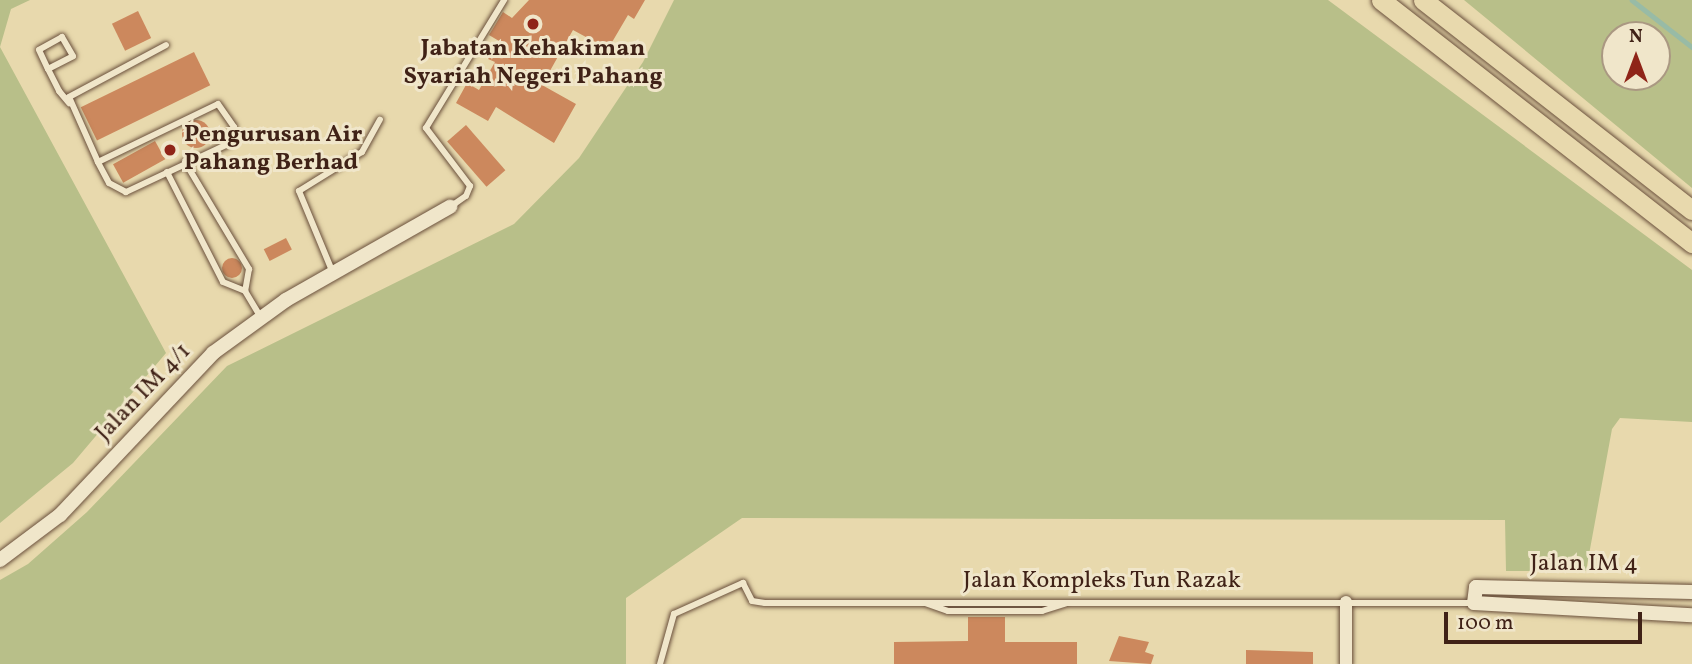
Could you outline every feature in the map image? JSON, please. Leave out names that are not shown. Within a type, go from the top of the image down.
[{"type":"main road","points":[[1381,0],[1692,243]]},
{"type":"main road","points":[[1423,0],[1692,210]]},
{"type":"street","name":"Jalan IM 4/1","points":[[0,560],[60,515],[186,380],[260,316],[450,207]]},
{"type":"street","name":"Jalan IM 4","points":[[1692,592],[1476,587],[1474,603],[1692,615]]},
{"type":"street","points":[[1346,602],[1346,664]]},
{"type":"lane","points":[[450,207],[466,197],[470,186],[426,128],[504,0]]},
{"type":"lane","points":[[48,69],[73,56],[62,37],[39,48],[48,69],[69,103],[98,162],[117,191],[228,144],[234,127],[226,108],[208,106],[98,162]]},
{"type":"lane","points":[[69,103],[74,92],[166,45]]},
{"type":"lane","points":[[333,273],[299,191],[362,152],[380,120]]},
{"type":"lane","points":[[185,162],[249,270],[245,291]]},
{"type":"lane","points":[[167,172],[223,282],[245,291],[260,316]]},
{"type":"lane","name":"Jalan Kompleks Tun Razak","points":[[660,664],[674,614],[743,583],[752,601],[765,603],[919,601],[948,611],[1042,611],[1071,601],[1474,603]]},
{"type":"green space","points":[[0,0],[30,0],[11,9],[0,47]]},
{"type":"green space","points":[[674,0],[1328,0],[1692,270],[1692,422],[1620,418],[1612,429],[1586,571],[1506,571],[1505,520],[742,518],[626,598],[626,664],[0,664],[0,580],[28,564],[87,512],[227,366],[514,224],[579,158],[643,62]]},
{"type":"green space","points":[[1464,0],[1692,0],[1692,188]]},
{"type":"green space","points":[[0,47],[166,353],[73,463],[0,523]]},
{"type":"building","points":[[529,0],[645,0],[634,19],[628,15],[608,49],[573,30],[542,85],[576,104],[554,143],[496,107],[488,121],[456,103],[467,83],[479,90],[495,62],[488,59],[499,41],[489,35],[503,12],[512,18]]},
{"type":"building","points":[[138,11],[151,38],[125,51],[112,24]]},
{"type":"building","points":[[194,52],[210,85],[97,140],[81,107]]},
{"type":"building","points":[[196,120],[206,124],[210,134],[206,144],[196,148],[186,144],[182,134],[186,124]]},
{"type":"building","points":[[466,125],[505,170],[486,187],[447,141]]},
{"type":"building","points":[[155,141],[165,159],[123,183],[113,164]]},
{"type":"building","points":[[286,238],[292,250],[270,261],[264,249]]},
{"type":"building","points":[[228,258],[236,258],[242,268],[236,278],[228,278],[222,272],[222,264]]},
{"type":"building","points":[[968,617],[1005,617],[1005,642],[1077,642],[1077,664],[894,664],[894,642],[968,641]]},
{"type":"building","points":[[1119,636],[1149,642],[1145,652],[1154,655],[1151,664],[1109,661]]},
{"type":"building","points":[[1246,650],[1313,652],[1313,664],[1246,664]]},
{"type":"waterway","points":[[1632,0],[1692,47]]},
{"type":"place","name":"Jabatan Kehakiman Syariah Negeri Pahang","points":[[533,24]]},
{"type":"place","name":"Pengurusan Air Pahang Berhad","points":[[170,150]]}]
